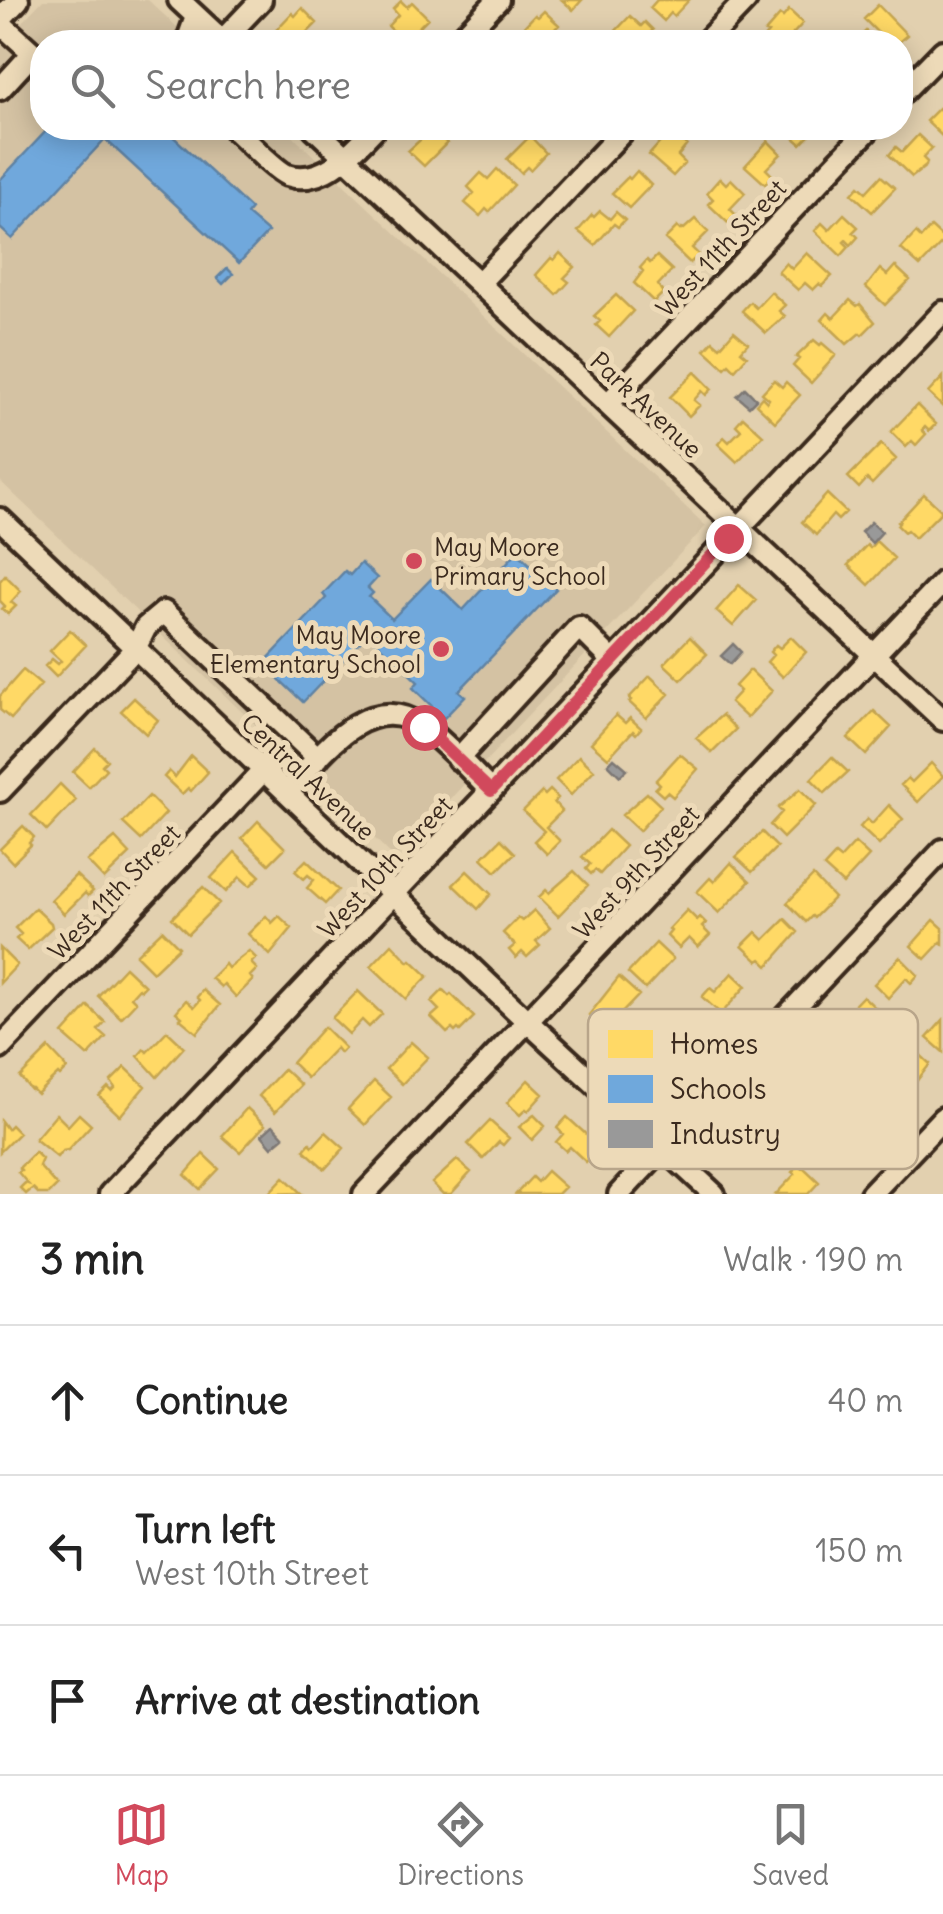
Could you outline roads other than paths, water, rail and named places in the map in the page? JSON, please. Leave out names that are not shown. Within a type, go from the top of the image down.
[{"type":"street","points":[[18,0],[0,21],[30,49]]},
{"type":"street","points":[[179,0],[211,30]]},
{"type":"street","points":[[234,30],[261,0]]},
{"type":"street","points":[[469,30],[498,0]]},
{"type":"street","points":[[717,30],[746,0]]},
{"type":"street","points":[[191,30],[196,16]]},
{"type":"street","points":[[913,82],[943,50]]},
{"type":"street","points":[[0,89],[30,55]]},
{"type":"street","points":[[247,140],[286,175],[306,177],[346,158],[363,140]]},
{"type":"street","name":"Park Avenue","points":[[327,140],[943,720]]},
{"type":"street","points":[[480,282],[615,140]]},
{"type":"street","name":"West 11th Street","points":[[608,404],[859,140]]},
{"type":"street","name":"West 10th Street","points":[[110,1194],[943,312]]},
{"type":"street","name":"Central Avenue","points":[[2,525],[588,1077]]},
{"type":"street","name":"West 9th Street","points":[[364,1194],[943,582]]},
{"type":"street","points":[[0,791],[135,649],[146,627],[164,612],[318,758]]},
{"type":"street","points":[[458,759],[579,627],[613,661]]},
{"type":"street","points":[[287,792],[347,729],[374,715],[404,716],[424,727],[491,791]]},
{"type":"street","name":"West 11th Street","points":[[0,1048],[264,770]]},
{"type":"street","points":[[794,1009],[943,850]]},
{"type":"street","points":[[918,1144],[943,1118]]},
{"type":"street","points":[[619,1194],[643,1169]]},
{"type":"street","name":"Central Avenue","points":[[687,1169],[714,1194]]},
{"type":"street","points":[[871,1194],[895,1169]]},
{"type":"place","name":"May Moore Primary School","points":[[414,561]]},
{"type":"place","name":"May Moore Elementary School","points":[[441,649]]}]
